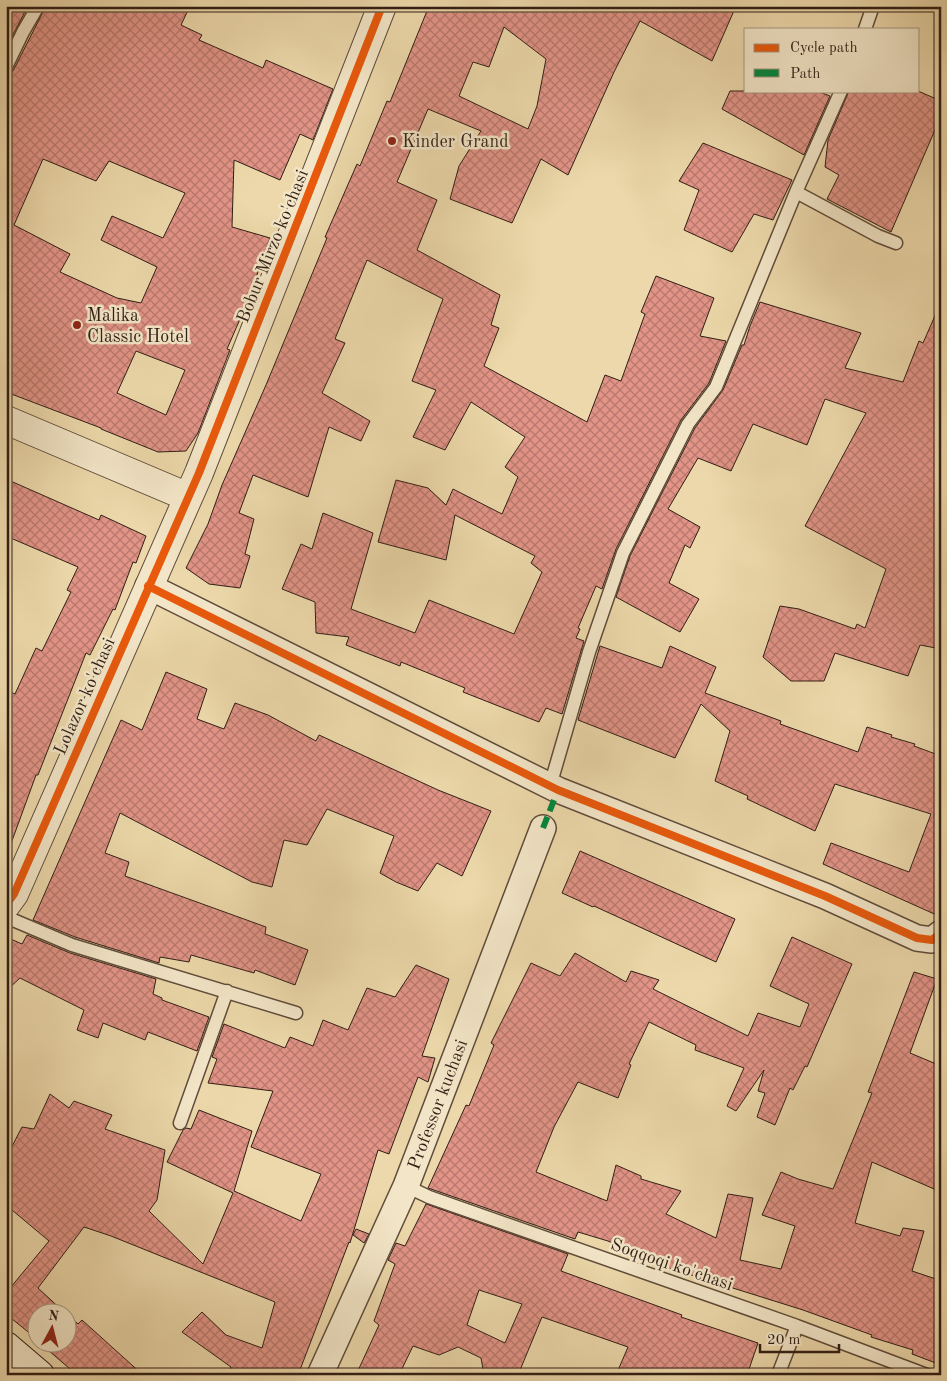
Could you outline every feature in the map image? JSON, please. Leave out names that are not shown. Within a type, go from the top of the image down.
[{"type":"street","name":"Bobur Mirzo ko'chasi","points":[[188,497],[382,6]]},
{"type":"street","points":[[6,420],[188,497]]},
{"type":"street","name":"Lolazor ko'chasi","points":[[6,905],[14,894],[188,497]]},
{"type":"street","points":[[148,586],[550,786],[825,896],[917,938],[932,940],[941,933]]},
{"type":"street","name":"Professor kuchasi","points":[[320,1375],[406,1186],[543,828]]},
{"type":"street","points":[[6,1346],[40,1375]]},
{"type":"lane","points":[[6,67],[38,6]]},
{"type":"lane","points":[[865,28],[873,6]]},
{"type":"lane","points":[[550,786],[589,652],[622,553],[688,424],[716,387],[796,192],[840,92]]},
{"type":"lane","points":[[796,192],[878,236],[896,243]]},
{"type":"lane","points":[[6,917],[72,945],[296,1013]]},
{"type":"lane","points":[[180,1123],[227,991]]},
{"type":"lane","name":"Soqqoqi ko'chasi","points":[[406,1186],[429,1197],[797,1326],[927,1375]]},
{"type":"lane","points":[[778,1375],[797,1326]]},
{"type":"building","points":[[6,6],[28,6],[6,48]]},
{"type":"building","points":[[46,6],[190,6],[181,25],[202,35],[199,40],[263,68],[266,60],[333,89],[313,140],[300,134],[280,180],[234,160],[232,227],[270,238],[247,303],[227,349],[230,350],[198,433],[186,451],[158,452],[6,392],[6,75],[13,71]],"holes":[[[43,159],[96,181],[109,161],[185,193],[163,238],[112,216],[101,240],[157,267],[141,303],[117,298],[60,272],[70,254],[14,225]],[[136,351],[185,370],[166,415],[117,393]]]},
{"type":"building","points":[[429,6],[736,6],[712,61],[640,21],[614,72],[568,175],[541,159],[512,223],[450,199],[459,166],[481,131],[428,109],[397,182],[437,200],[417,250],[500,295],[491,325],[499,328],[484,366],[587,422],[605,375],[621,381],[645,314],[641,312],[656,276],[714,298],[700,336],[726,341],[709,383],[681,420],[616,549],[602,589],[596,586],[578,628],[580,629],[576,638],[584,641],[562,714],[546,708],[539,722],[463,692],[465,688],[401,662],[400,666],[346,645],[349,637],[316,633],[315,602],[282,589],[301,544],[312,549],[323,513],[373,533],[351,609],[415,633],[429,600],[514,634],[542,572],[531,563],[535,556],[455,515],[446,560],[378,542],[396,480],[428,488],[446,505],[453,489],[502,514],[518,477],[505,467],[525,437],[471,402],[445,450],[413,437],[436,390],[412,381],[443,299],[367,260],[335,339],[345,343],[322,393],[370,421],[361,441],[329,427],[308,497],[253,475],[239,513],[254,519],[245,554],[250,556],[240,588],[209,584],[186,568],[208,524],[222,485],[327,238],[325,237],[357,164],[360,166],[387,101],[390,102]],"holes":[[[504,27],[546,59],[537,106],[528,129],[459,96],[473,62],[489,67]]]},
{"type":"building","points":[[730,91],[820,92],[830,96],[804,155],[722,109]]},
{"type":"building","points":[[849,92],[920,92],[941,101],[941,116],[891,232],[827,199],[839,175],[825,167],[828,140]]},
{"type":"building","points":[[703,143],[792,180],[773,220],[754,214],[732,252],[684,230],[699,190],[679,181]]},
{"type":"building","points":[[760,302],[861,333],[845,368],[903,382],[919,341],[923,343],[941,302],[941,649],[920,645],[908,676],[835,653],[824,681],[791,681],[763,657],[780,606],[799,609],[855,629],[857,624],[865,628],[886,569],[805,526],[866,413],[825,399],[807,445],[753,424],[731,471],[698,458],[668,509],[700,527],[690,548],[685,545],[669,583],[699,599],[680,632],[616,597],[630,556],[695,428],[723,390],[742,345],[744,345]]},
{"type":"building","points":[[6,479],[99,520],[101,515],[146,536],[136,563],[133,562],[115,610],[113,609],[90,655],[86,653],[38,775],[36,775],[9,849],[6,848],[6,690],[15,694],[36,648],[42,651],[71,592],[67,590],[78,567],[6,536]]},
{"type":"building","points":[[600,646],[662,668],[670,646],[716,667],[705,693],[781,721],[780,724],[858,752],[867,727],[915,744],[914,746],[941,756],[941,917],[823,864],[831,843],[909,872],[931,814],[835,784],[815,831],[747,799],[748,796],[715,781],[730,731],[701,704],[675,758],[578,720]]},
{"type":"building","points":[[166,672],[207,689],[197,719],[224,729],[235,703],[268,715],[316,741],[319,735],[438,790],[491,811],[462,876],[437,863],[418,891],[396,882],[380,873],[394,836],[327,809],[307,845],[284,840],[272,887],[252,882],[120,813],[105,853],[129,862],[125,876],[266,927],[265,934],[308,950],[295,985],[255,970],[254,973],[191,955],[189,962],[160,957],[159,963],[75,937],[33,920],[121,720],[142,730]]},
{"type":"building","points":[[580,851],[735,919],[716,962],[562,893]]},
{"type":"building","points":[[27,935],[70,953],[156,979],[153,994],[162,998],[162,1000],[209,1017],[197,1051],[148,1032],[145,1040],[103,1023],[98,1038],[77,1030],[84,1010],[20,978],[6,991],[6,937],[22,944]]},
{"type":"building","points":[[792,937],[852,964],[807,1067],[805,1066],[793,1090],[790,1088],[775,1125],[757,1117],[765,1093],[758,1091],[764,1070],[736,1111],[727,1106],[744,1068],[695,1050],[696,1045],[649,1022],[629,1064],[631,1065],[618,1098],[578,1082],[554,1127],[536,1172],[607,1201],[616,1165],[641,1176],[641,1179],[681,1191],[666,1214],[716,1238],[728,1194],[753,1198],[740,1260],[781,1269],[795,1226],[762,1215],[781,1172],[833,1189],[872,1093],[868,1092],[914,972],[937,979],[910,1053],[941,1066],[941,1192],[872,1162],[855,1223],[900,1236],[903,1228],[924,1231],[912,1271],[936,1279],[935,1282],[941,1284],[941,1365],[912,1354],[913,1350],[871,1337],[872,1335],[803,1310],[669,1268],[608,1241],[578,1232],[575,1239],[428,1188],[466,1105],[469,1106],[494,1045],[491,1043],[531,963],[560,976],[575,953],[626,982],[631,971],[659,980],[653,989],[748,1036],[758,1013],[800,1027],[809,1004],[770,986]]},
{"type":"building","points":[[416,965],[449,979],[422,1056],[435,1058],[428,1082],[418,1077],[389,1154],[378,1150],[350,1243],[298,1375],[227,1375],[231,1367],[182,1332],[202,1312],[226,1335],[262,1348],[275,1302],[84,1227],[38,1288],[55,1304],[28,1304],[28,1332],[6,1314],[6,1293],[49,1241],[6,1205],[6,1158],[22,1127],[34,1129],[50,1094],[69,1108],[74,1101],[112,1115],[105,1129],[165,1150],[157,1200],[149,1211],[203,1264],[233,1193],[167,1162],[183,1130],[186,1128],[191,1129],[199,1110],[252,1131],[234,1191],[301,1221],[321,1174],[251,1147],[273,1091],[208,1083],[217,1059],[212,1057],[224,1024],[285,1048],[290,1037],[313,1046],[323,1020],[348,1030],[367,988],[395,997]]},
{"type":"building","points":[[426,1204],[568,1254],[561,1271],[682,1315],[681,1317],[758,1343],[747,1375],[616,1375],[628,1347],[542,1317],[518,1375],[484,1375],[481,1358],[458,1347],[439,1355],[413,1346],[399,1375],[356,1375],[379,1325],[374,1321],[395,1264],[388,1260],[396,1243],[405,1246]],"holes":[[[479,1290],[522,1304],[505,1343],[467,1325]]]},
{"type":"building","points":[[356,1229],[369,1234],[364,1243],[353,1235]]},
{"type":"building","points":[[82,1320],[143,1375],[77,1375],[53,1354],[78,1354],[78,1324]]},
{"type":"marked path","points":[[543,828],[558,790]]},
{"type":"cycle path","points":[[6,905],[14,894],[199,473],[382,6]]},
{"type":"cycle path","points":[[148,586],[558,790],[825,896],[917,938],[932,940],[941,933]]},
{"type":"place","name":"Kinder Grand","points":[[392,141]]},
{"type":"place","name":"Malika Classic Hotel","points":[[77,325]]}]
